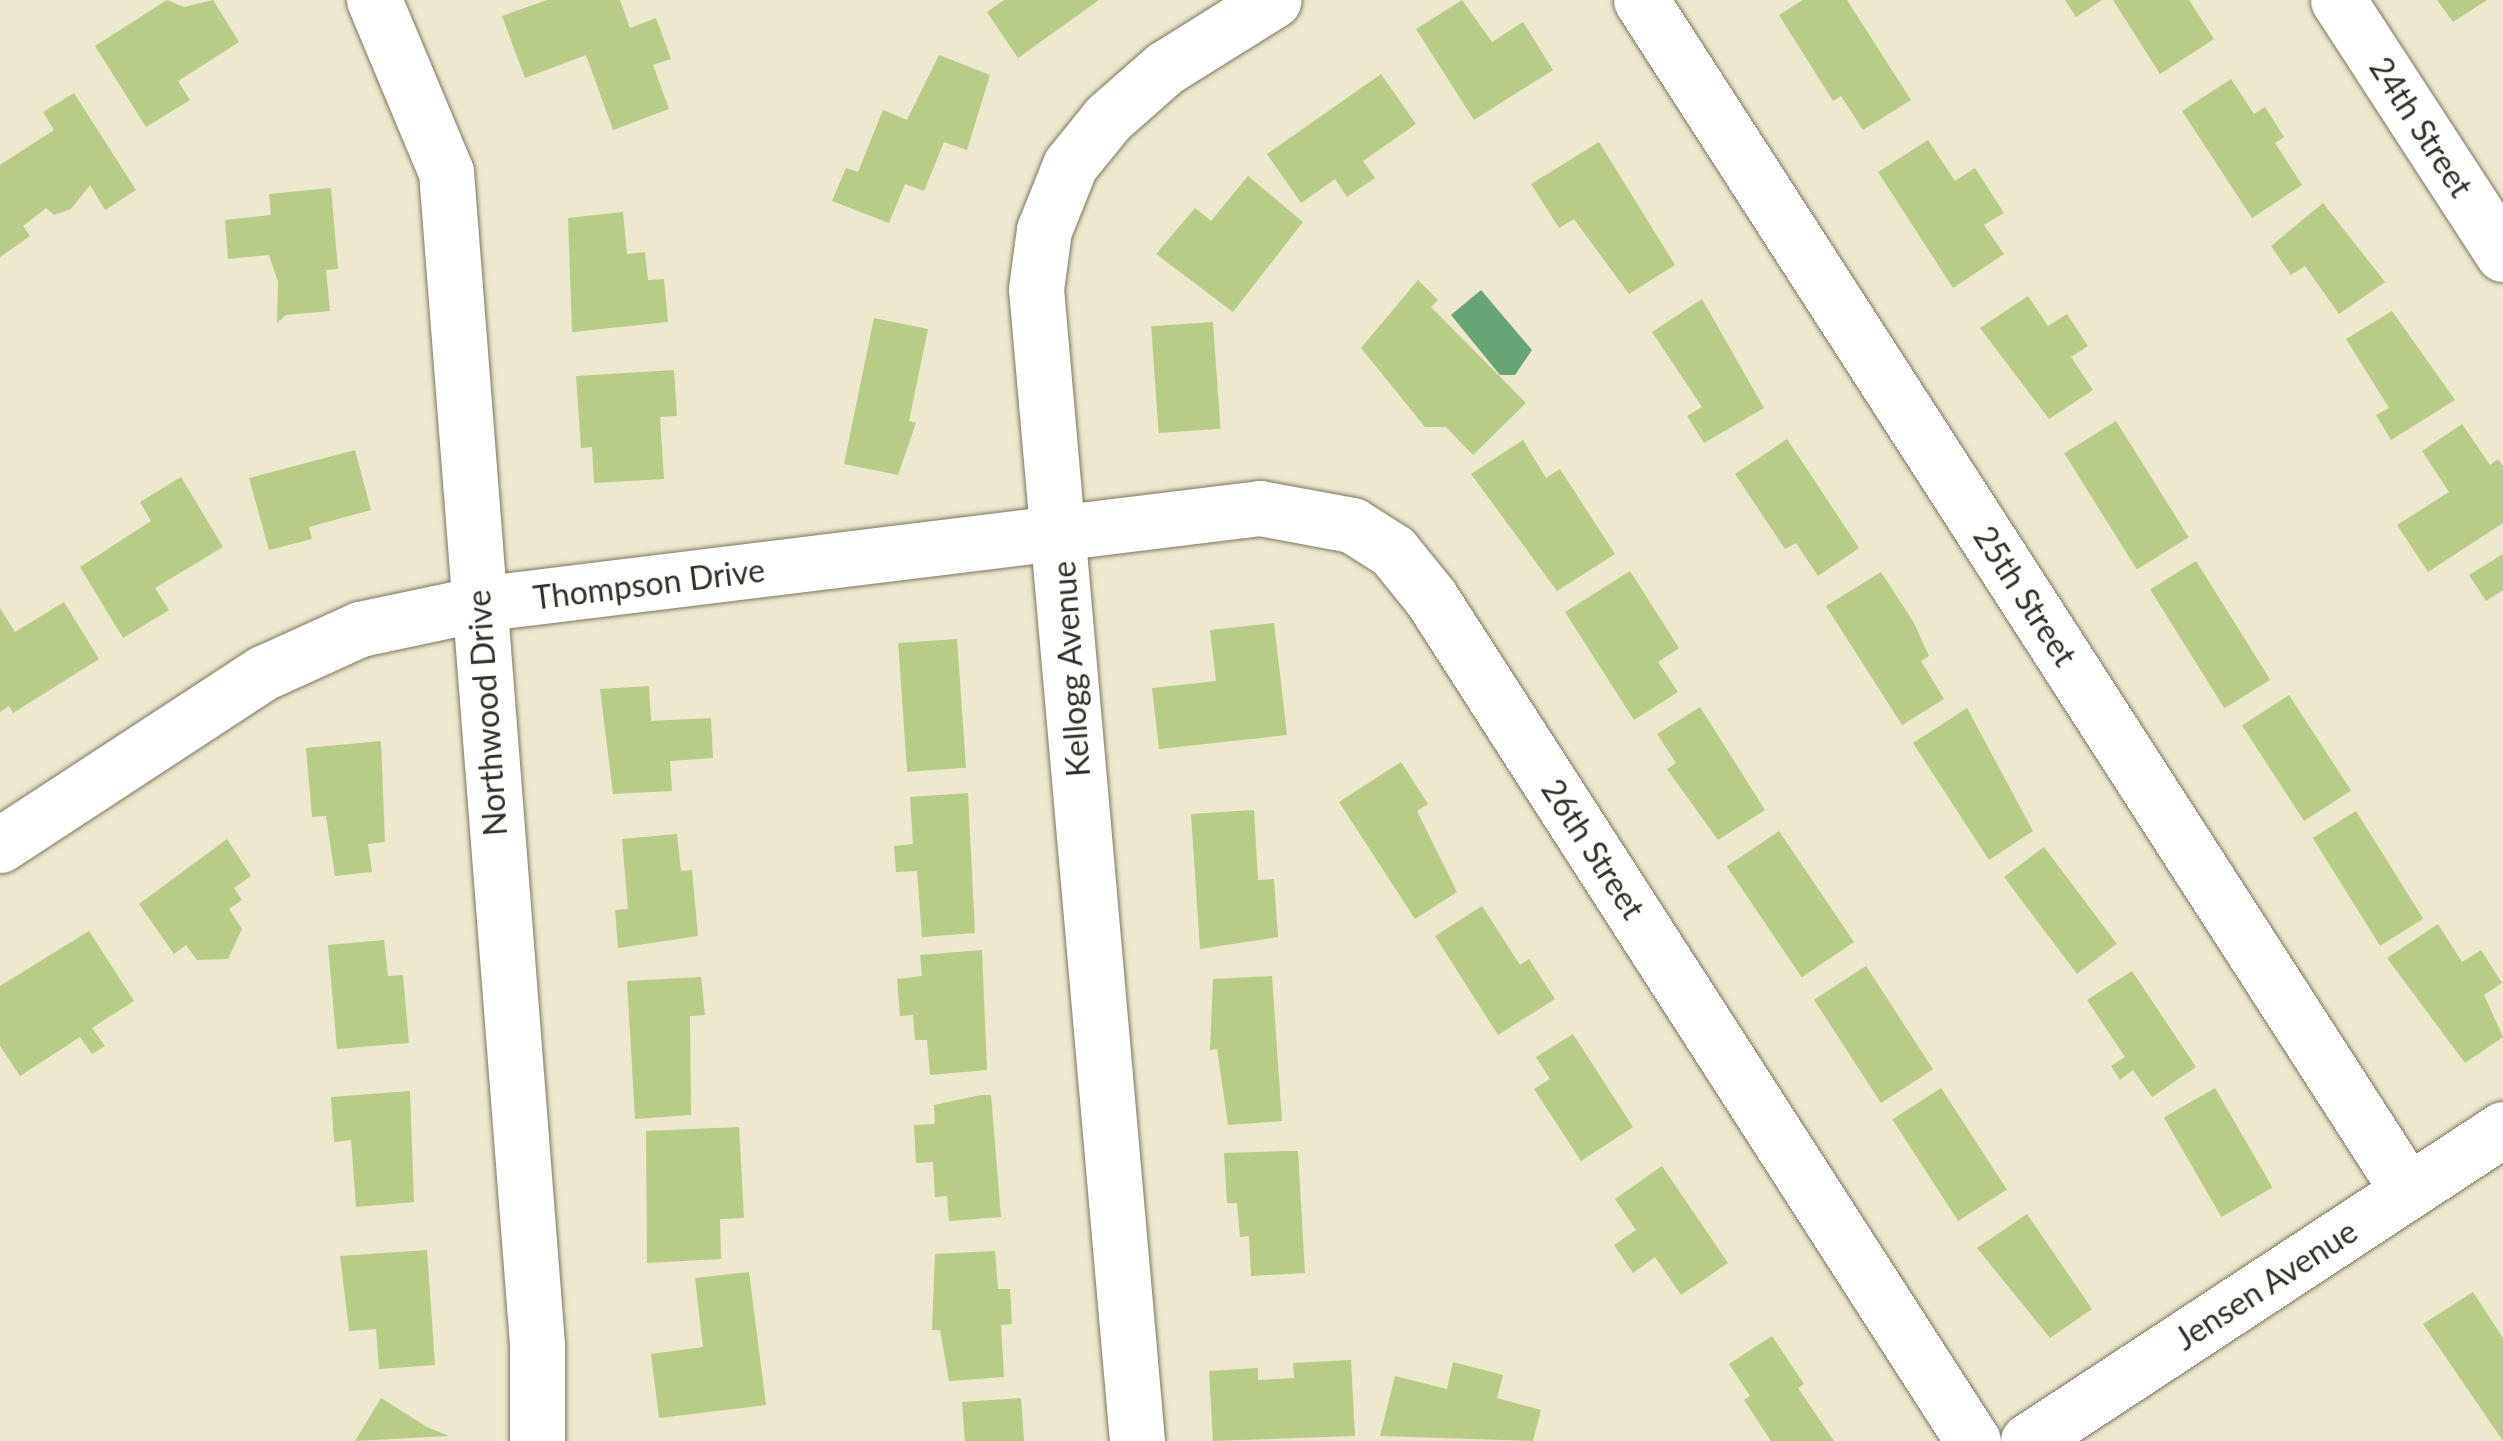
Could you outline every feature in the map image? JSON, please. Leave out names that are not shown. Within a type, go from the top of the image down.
[{"type":"street","name":"Northwood Drive","points":[[374,0],[446,172],[536,1345],[537,1441]]},
{"type":"street","name":"Kellogg Avenue","points":[[1137,1441],[1036,288],[1044,230],[1070,166],[1108,118],[1165,68],[1274,0]]},
{"type":"street","name":"25th Street","points":[[1641,0],[2408,1191]]},
{"type":"street","name":"24th Street","points":[[2338,0],[2503,254]]},
{"type":"street","name":"26th Street","points":[[1060,535],[1260,508],[1352,525],[1394,552],[1431,598],[1972,1441]]},
{"type":"street","name":"Thompson Drive","points":[[0,845],[264,672],[360,629],[478,604],[1060,535]]},
{"type":"street","name":"Jensen Avenue","points":[[2028,1441],[2503,1129]]},
{"type":"shaded area","points":[[1481,290],[1532,350],[1515,375],[1500,375],[1451,315]]},
{"type":"building","points":[[167,0],[184,7],[213,0],[239,42],[178,81],[190,100],[146,127],[95,46]]},
{"type":"building","points":[[547,0],[620,0],[630,28],[656,18],[671,59],[653,65],[669,109],[613,130],[586,55],[525,78],[502,16]]},
{"type":"building","points":[[1004,0],[1099,0],[1018,58],[987,12]]},
{"type":"building","points":[[1462,0],[1492,42],[1523,22],[1553,70],[1474,120],[1416,29]]},
{"type":"building","points":[[1803,0],[1847,0],[1911,100],[1863,130],[1841,96],[1833,101],[1779,15]]},
{"type":"building","points":[[2065,0],[2102,0],[2076,17]]},
{"type":"building","points":[[2113,0],[2189,0],[2214,39],[2160,74]]},
{"type":"building","points":[[2437,0],[2487,0],[2453,22]]},
{"type":"building","points":[[939,55],[990,75],[967,150],[944,142],[924,191],[905,184],[889,223],[832,201],[846,168],[858,172],[883,110],[907,120]]},
{"type":"building","points":[[1381,74],[1416,124],[1363,161],[1375,178],[1347,197],[1335,179],[1301,203],[1267,154]]},
{"type":"building","points":[[2231,79],[2254,114],[2265,107],[2284,137],[2275,143],[2302,185],[2252,218],[2182,111]]},
{"type":"building","points":[[74,93],[136,190],[105,210],[90,185],[71,209],[54,215],[46,208],[23,226],[30,236],[0,257],[0,165],[54,130],[43,112]]},
{"type":"building","points":[[1928,140],[1955,181],[1975,168],[2004,213],[1984,225],[2004,254],[1953,288],[1878,172]]},
{"type":"building","points":[[1599,142],[1675,265],[1629,294],[1574,219],[1559,228],[1531,184]]},
{"type":"building","points":[[1248,176],[1303,222],[1233,312],[1156,254],[1195,208],[1211,221]]},
{"type":"building","points":[[331,188],[338,269],[326,270],[330,311],[286,315],[277,323],[278,282],[269,255],[228,259],[225,220],[271,215],[269,194]]},
{"type":"building","points":[[2323,203],[2385,282],[2339,314],[2305,266],[2291,275],[2271,246]]},
{"type":"building","points":[[623,212],[627,254],[645,252],[648,280],[664,279],[668,322],[572,332],[568,218]]},
{"type":"building","points":[[1418,280],[1438,300],[1431,307],[1526,403],[1473,455],[1446,427],[1425,427],[1361,348]]},
{"type":"building","points":[[2028,296],[2048,326],[2067,314],[2088,346],[2071,357],[2093,390],[2049,419],[1980,328]]},
{"type":"building","points":[[1702,299],[1764,408],[1704,443],[1687,416],[1702,407],[1652,332]]},
{"type":"building","points":[[2392,311],[2455,400],[2391,440],[2376,415],[2389,408],[2346,339]]},
{"type":"building","points":[[874,318],[928,329],[909,421],[916,423],[898,475],[844,464]]},
{"type":"building","points":[[1213,322],[1220,429],[1159,433],[1151,326]]},
{"type":"building","points":[[674,370],[677,416],[660,417],[664,479],[594,483],[592,447],[581,448],[576,376]]},
{"type":"building","points":[[2116,421],[2189,537],[2137,570],[2064,453]]},
{"type":"building","points":[[2462,424],[2490,465],[2498,459],[2503,466],[2503,523],[2428,572],[2397,525],[2449,492],[2422,451]]},
{"type":"building","points":[[1787,439],[1859,548],[1818,576],[1796,543],[1785,549],[1735,474]]},
{"type":"building","points":[[1523,440],[1546,478],[1560,469],[1615,554],[1557,591],[1471,474]]},
{"type":"building","points":[[355,450],[371,510],[309,527],[312,539],[269,550],[249,478]]},
{"type":"building","points":[[181,477],[223,547],[155,588],[169,610],[123,638],[80,567],[151,521],[140,502]]},
{"type":"building","points":[[2503,554],[2503,590],[2486,601],[2469,575]]},
{"type":"building","points":[[2196,561],[2270,680],[2224,708],[2150,590]]},
{"type":"building","points":[[1630,571],[1679,648],[1658,662],[1678,692],[1634,720],[1565,612]]},
{"type":"building","points":[[1881,572],[1914,623],[1929,656],[1921,661],[1944,699],[1902,725],[1826,606]]},
{"type":"building","points":[[64,602],[99,659],[13,713],[9,706],[0,712],[0,608],[15,632]]},
{"type":"building","points":[[1274,623],[1287,735],[1159,749],[1152,688],[1216,681],[1210,630]]},
{"type":"building","points":[[957,639],[966,768],[907,772],[898,643]]},
{"type":"building","points":[[649,686],[651,721],[711,718],[713,758],[670,761],[672,791],[613,794],[600,689]]},
{"type":"building","points":[[2289,695],[2351,791],[2304,821],[2242,725]]},
{"type":"building","points":[[1700,707],[1765,810],[1718,840],[1667,769],[1676,763],[1657,734]]},
{"type":"building","points":[[1967,708],[2033,831],[1989,860],[1913,743]]},
{"type":"building","points":[[381,741],[385,842],[368,844],[372,872],[335,876],[326,816],[312,817],[306,748]]},
{"type":"building","points":[[1401,762],[1428,804],[1417,811],[1457,892],[1415,919],[1339,802]]},
{"type":"building","points":[[968,793],[975,933],[922,937],[917,871],[896,872],[894,846],[913,844],[910,797]]},
{"type":"building","points":[[1254,810],[1258,880],[1274,879],[1278,937],[1200,949],[1191,814]]},
{"type":"building","points":[[2356,811],[2423,919],[2380,946],[2313,838]]},
{"type":"building","points":[[1779,831],[1854,942],[1802,977],[1727,866]]},
{"type":"building","points":[[677,834],[681,871],[692,870],[698,936],[618,948],[615,910],[628,909],[622,839]]},
{"type":"building","points":[[227,839],[251,876],[234,888],[242,900],[229,909],[242,929],[228,959],[197,960],[186,945],[174,954],[139,904]]},
{"type":"building","points":[[2044,847],[2117,944],[2077,974],[2004,877]]},
{"type":"building","points":[[1482,906],[1520,965],[1529,959],[1555,999],[1498,1035],[1435,936]]},
{"type":"building","points":[[2438,924],[2462,962],[2481,950],[2502,983],[2484,995],[2503,1037],[2465,1063],[2387,958]]},
{"type":"building","points":[[89,931],[134,1001],[92,1028],[105,1046],[92,1054],[80,1037],[20,1076],[0,1046],[0,986]]},
{"type":"building","points":[[384,940],[388,976],[403,975],[409,1043],[337,1049],[328,945]]},
{"type":"building","points":[[982,950],[987,1070],[930,1075],[927,1040],[915,1040],[913,1015],[900,1016],[897,979],[922,976],[920,955]]},
{"type":"building","points":[[1866,966],[1933,1069],[1881,1103],[1814,1000]]},
{"type":"building","points":[[2132,971],[2196,1067],[2152,1097],[2133,1070],[2120,1080],[2111,1066],[2125,1057],[2087,1000]]},
{"type":"building","points":[[1272,976],[1282,1121],[1228,1125],[1217,1049],[1210,1050],[1213,979]]},
{"type":"building","points":[[701,977],[705,1015],[690,1016],[691,1115],[635,1119],[627,981]]},
{"type":"building","points":[[1573,1034],[1633,1127],[1581,1161],[1534,1089],[1550,1079],[1536,1057]]},
{"type":"building","points":[[1941,1088],[2007,1189],[1958,1221],[1892,1120]]},
{"type":"building","points":[[2215,1088],[2272,1188],[2221,1217],[2164,1118]]},
{"type":"building","points":[[410,1091],[414,1202],[356,1207],[351,1140],[334,1142],[331,1097]]},
{"type":"building","points":[[991,1095],[1001,1217],[949,1221],[947,1196],[935,1197],[933,1162],[916,1163],[914,1125],[935,1124],[934,1105]]},
{"type":"building","points":[[739,1127],[744,1218],[720,1219],[721,1259],[647,1263],[646,1131]]},
{"type":"building","points":[[1298,1151],[1305,1273],[1251,1276],[1249,1236],[1240,1237],[1237,1203],[1227,1203],[1224,1153]]},
{"type":"building","points":[[1662,1166],[1728,1263],[1681,1295],[1655,1257],[1633,1273],[1614,1245],[1636,1230],[1615,1199]]},
{"type":"building","points":[[2027,1214],[2092,1309],[2050,1338],[1977,1248]]},
{"type":"building","points":[[427,1250],[435,1365],[379,1369],[376,1329],[349,1331],[340,1256]]},
{"type":"building","points":[[995,1251],[998,1289],[1010,1289],[1012,1324],[1001,1325],[1004,1377],[949,1381],[940,1330],[932,1330],[935,1254]]},
{"type":"building","points":[[749,1272],[766,1405],[659,1418],[651,1354],[703,1347],[695,1278]]},
{"type":"building","points":[[2473,1292],[2503,1338],[2503,1441],[2423,1324]]},
{"type":"building","points":[[1772,1336],[1804,1384],[1798,1388],[1834,1441],[1771,1441],[1744,1400],[1750,1396],[1729,1364]]},
{"type":"building","points":[[1351,1360],[1355,1436],[1213,1441],[1209,1371],[1258,1368],[1258,1380],[1294,1378],[1293,1363]]},
{"type":"building","points":[[1453,1362],[1503,1375],[1497,1398],[1541,1410],[1533,1441],[1380,1436],[1395,1376],[1447,1389]]},
{"type":"building","points":[[381,1398],[427,1427],[449,1436],[355,1441]]},
{"type":"building","points":[[1021,1398],[1024,1441],[965,1441],[962,1402]]}]
